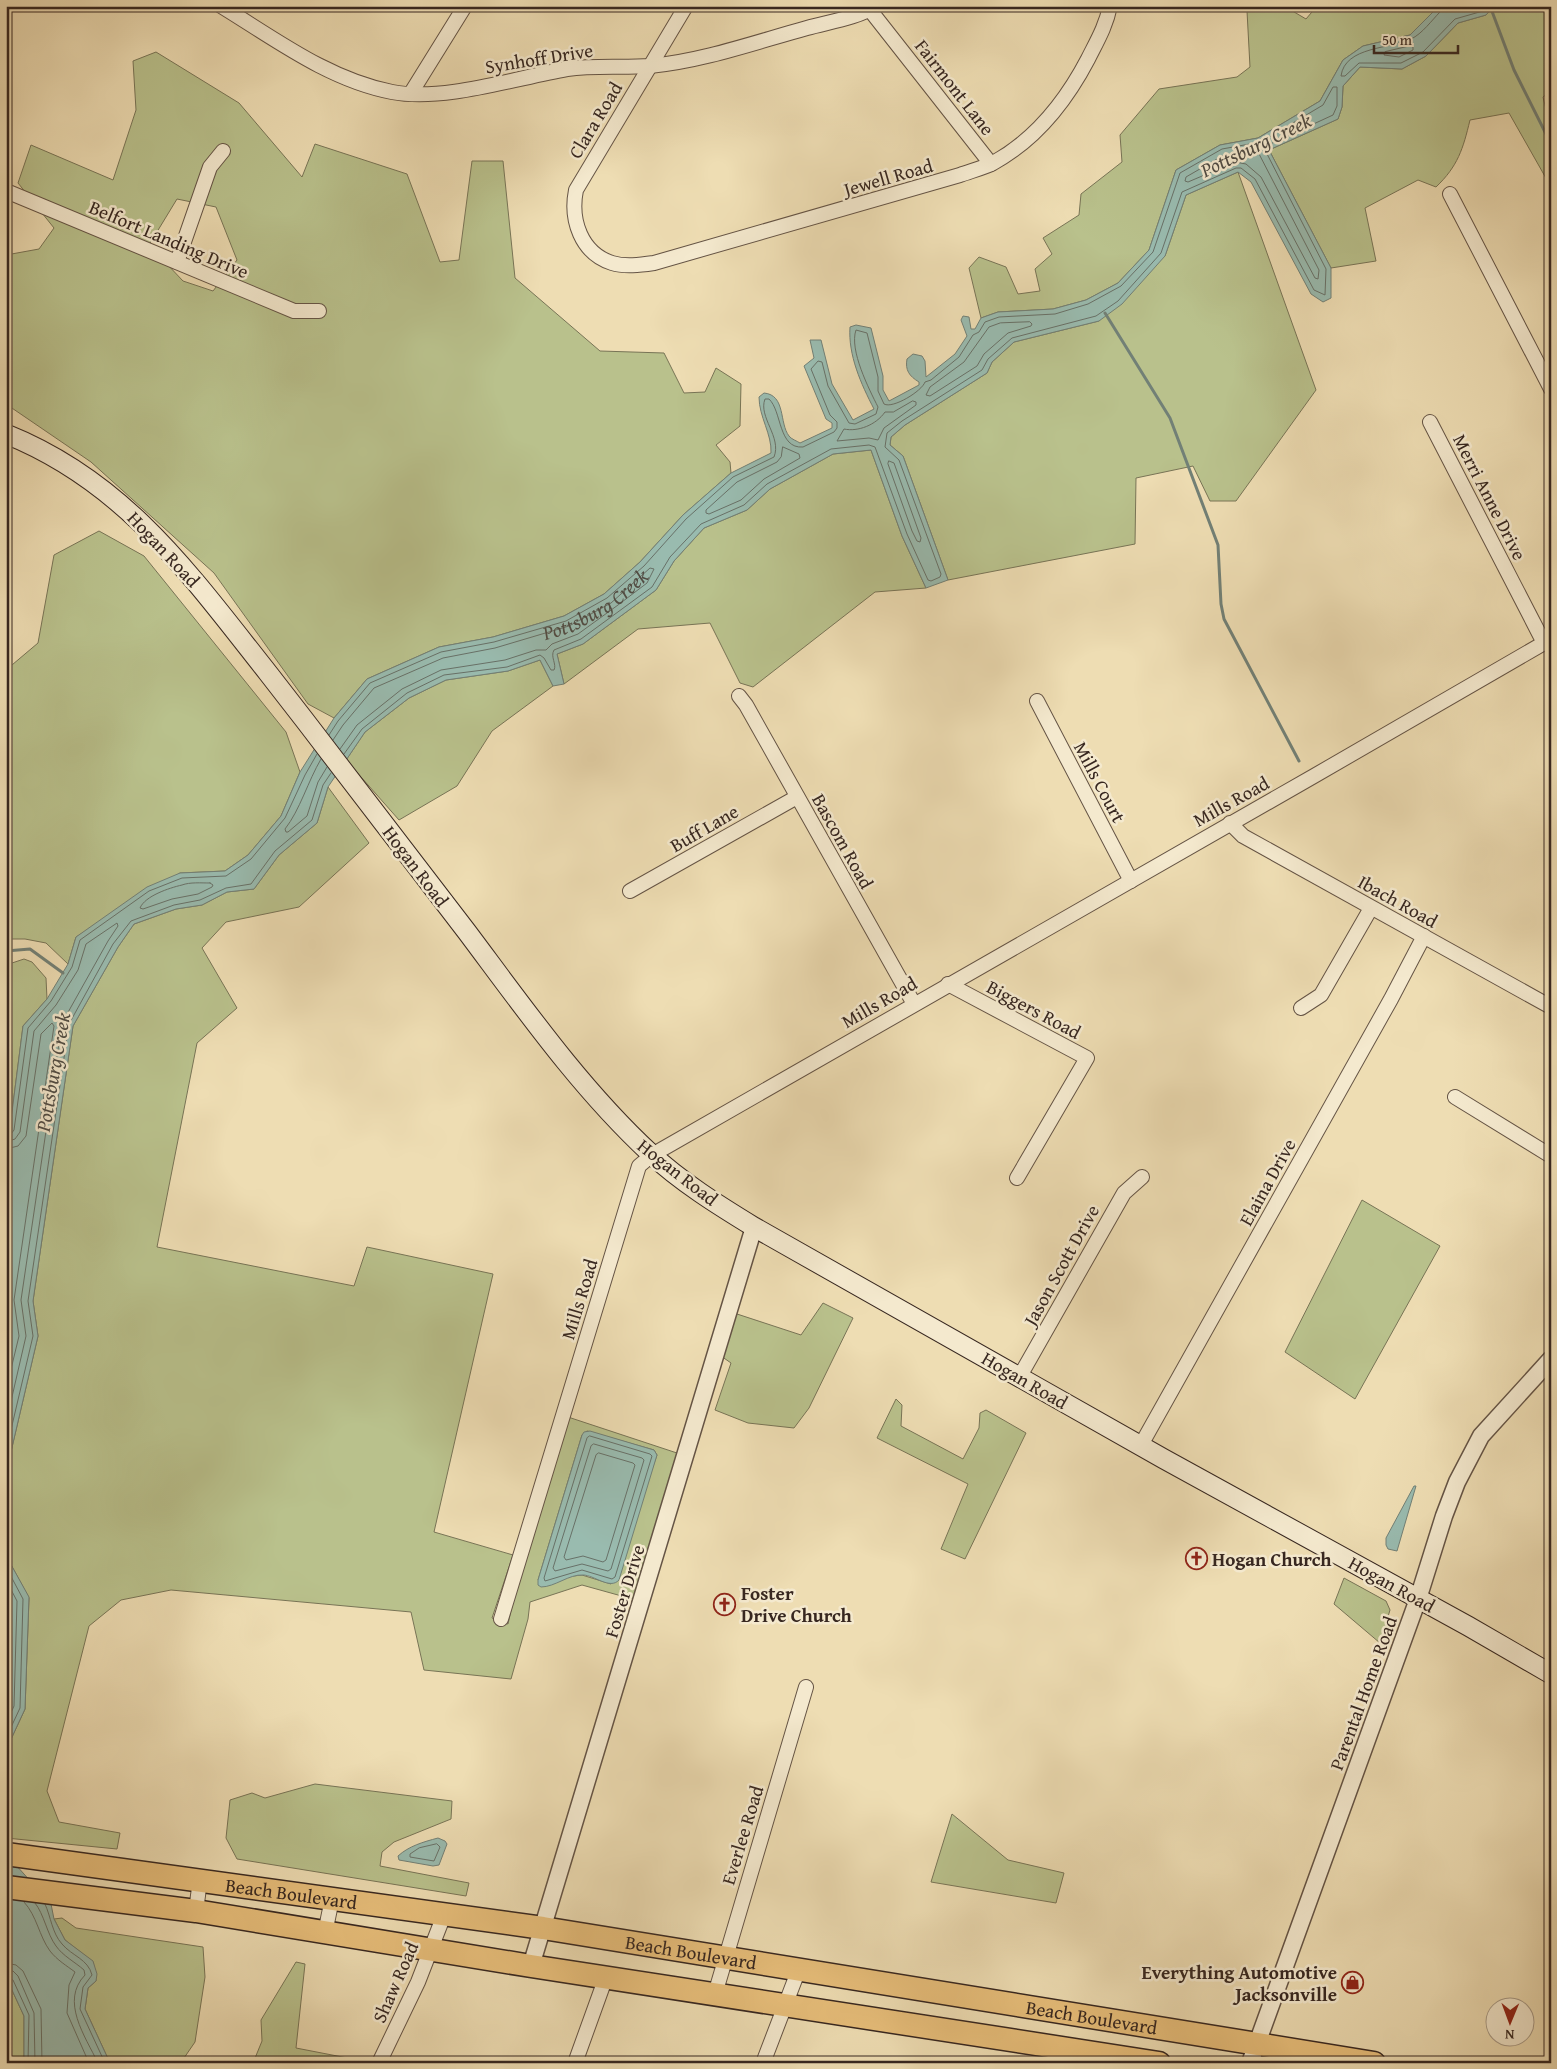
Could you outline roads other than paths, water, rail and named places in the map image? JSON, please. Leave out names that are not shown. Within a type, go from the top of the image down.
[{"type":"highway","name":"Beach Boulevard","points":[[6,1854],[543,1928],[726,1957],[1253,2053],[1374,2063]]},
{"type":"highway","points":[[6,1887],[196,1911],[531,1966],[1159,2063]]},
{"type":"main road","name":"Hogan Road","points":[[6,434],[60,460],[90,480],[145,525],[183,565],[575,1072],[652,1155],[717,1204],[754,1227],[1551,1674]]},
{"type":"street","name":"Synhoff Drive","points":[[221,6],[315,63],[374,88],[411,94],[464,89],[589,66],[650,66],[692,60],[873,8]]},
{"type":"street","points":[[411,94],[465,6]]},
{"type":"street","name":"Clara Road","points":[[599,257],[582,238],[577,227],[574,214],[576,190],[686,6]]},
{"type":"street","name":"Jewell Road","points":[[599,257],[612,263],[624,265],[654,263],[960,175],[991,164],[1009,153],[1032,134],[1060,105],[1106,24],[1110,6]]},
{"type":"street","name":"Fairmont Lane","points":[[873,8],[991,164]]},
{"type":"street","points":[[177,262],[210,166],[223,151]]},
{"type":"street","name":"Belfort Landing Drive","points":[[6,191],[294,311],[319,311]]},
{"type":"street","points":[[1450,194],[1551,389]]},
{"type":"street","name":"Merri Anne Drive","points":[[1430,422],[1547,641]]},
{"type":"street","name":"Mills Road","points":[[501,1618],[639,1166],[652,1155],[1547,641]]},
{"type":"street","name":"Bascom Road","points":[[739,696],[746,705],[914,1004]]},
{"type":"street","name":"Mills Court","points":[[1037,701],[1131,881]]},
{"type":"street","name":"Buff Lane","points":[[630,891],[797,797]]},
{"type":"street","name":"Ibach Road","points":[[1230,823],[1243,836],[1551,1007]]},
{"type":"street","points":[[1301,1008],[1321,995],[1371,908]]},
{"type":"street","name":"Elaina Drive","points":[[1141,1445],[1391,999],[1424,936]]},
{"type":"street","name":"Biggers Road","points":[[948,984],[1087,1058],[1017,1178]]},
{"type":"street","points":[[1455,1097],[1551,1156]]},
{"type":"street","name":"Jason Scott Drive","points":[[1020,1376],[1124,1192],[1142,1178]]},
{"type":"street","name":"Foster Drive","points":[[531,1966],[754,1227]]},
{"type":"street","name":"Parental Home Road","points":[[1253,2053],[1418,1599],[1444,1516],[1470,1454],[1493,1420],[1551,1359]]},
{"type":"street","name":"Everlee Road","points":[[714,1994],[806,1687]]},
{"type":"street","points":[[196,1911],[200,1880]]},
{"type":"street","points":[[325,1933],[332,1899]]},
{"type":"street","name":"Shaw Road","points":[[379,2063],[418,1982],[444,1915]]},
{"type":"street","points":[[763,2063],[799,1969]]},
{"type":"street","points":[[575,2063],[606,1977]]},
{"type":"water","name":"Pottsburg Creek","points":[[1494,6],[1486,15],[1458,23],[1426,56],[1402,69],[1360,67],[1343,86],[1342,107],[1338,119],[1269,150],[1331,268],[1331,298],[1323,302],[1311,294],[1251,182],[1238,172],[1186,195],[1165,256],[1122,304],[1099,321],[1014,342],[992,362],[987,373],[905,425],[891,437],[890,445],[903,456],[948,580],[926,588],[902,536],[871,450],[833,454],[770,489],[747,510],[704,528],[674,561],[656,590],[583,644],[557,654],[564,684],[553,686],[540,660],[508,671],[446,680],[409,698],[365,732],[328,787],[317,823],[279,855],[254,889],[227,892],[202,905],[176,909],[134,924],[118,947],[73,1026],[33,1301],[38,1336],[6,1473],[6,1142],[12,1112],[23,1026],[47,999],[68,964],[76,937],[147,887],[180,873],[225,871],[248,855],[281,816],[300,772],[334,718],[367,679],[439,647],[493,637],[564,616],[604,594],[640,562],[683,515],[731,473],[771,453],[770,439],[761,412],[759,397],[764,393],[776,399],[786,431],[790,437],[800,443],[832,428],[832,423],[826,419],[804,366],[814,358],[810,340],[821,340],[832,384],[853,420],[874,409],[864,390],[853,359],[850,327],[856,325],[871,328],[883,376],[883,390],[889,401],[919,385],[919,382],[909,372],[907,366],[907,359],[913,354],[922,356],[925,361],[926,377],[955,354],[967,336],[961,320],[963,316],[969,317],[971,329],[975,329],[981,318],[998,312],[1053,309],[1086,300],[1118,283],[1149,250],[1176,170],[1220,145],[1258,138],[1320,101],[1343,60],[1363,46],[1410,35],[1438,7]]},
{"type":"water","points":[[590,1431],[654,1450],[657,1455],[619,1580],[615,1583],[607,1583],[578,1575],[541,1587],[538,1585],[538,1580],[582,1435],[584,1432]]},
{"type":"water","points":[[1414,1486],[1416,1486],[1397,1551],[1388,1549],[1386,1538]]},
{"type":"water","points":[[6,1497],[9,1561],[29,1597],[25,1709],[6,1750]]},
{"type":"water","points":[[438,1838],[447,1844],[439,1865],[433,1866],[399,1860],[398,1856],[412,1847]]},
{"type":"water","points":[[6,1854],[51,1904],[54,1919],[65,1940],[93,1961],[97,1974],[96,1981],[88,1988],[85,2009],[110,2063],[24,2063],[24,2016],[6,1977]]},
{"type":"waterway","points":[[1490,6],[1514,70],[1551,144]]},
{"type":"waterway","points":[[1105,313],[1170,418],[1218,545],[1221,604],[1224,619],[1299,761]]},
{"type":"waterway","points":[[6,951],[30,949],[63,973]]},
{"type":"place","name":"Hogan Church","points":[[1196,1559]]},
{"type":"place","name":"Foster Drive Church","points":[[725,1604]]},
{"type":"place","name":"Everything Automotive Jacksonville","points":[[1353,1983]]}]
